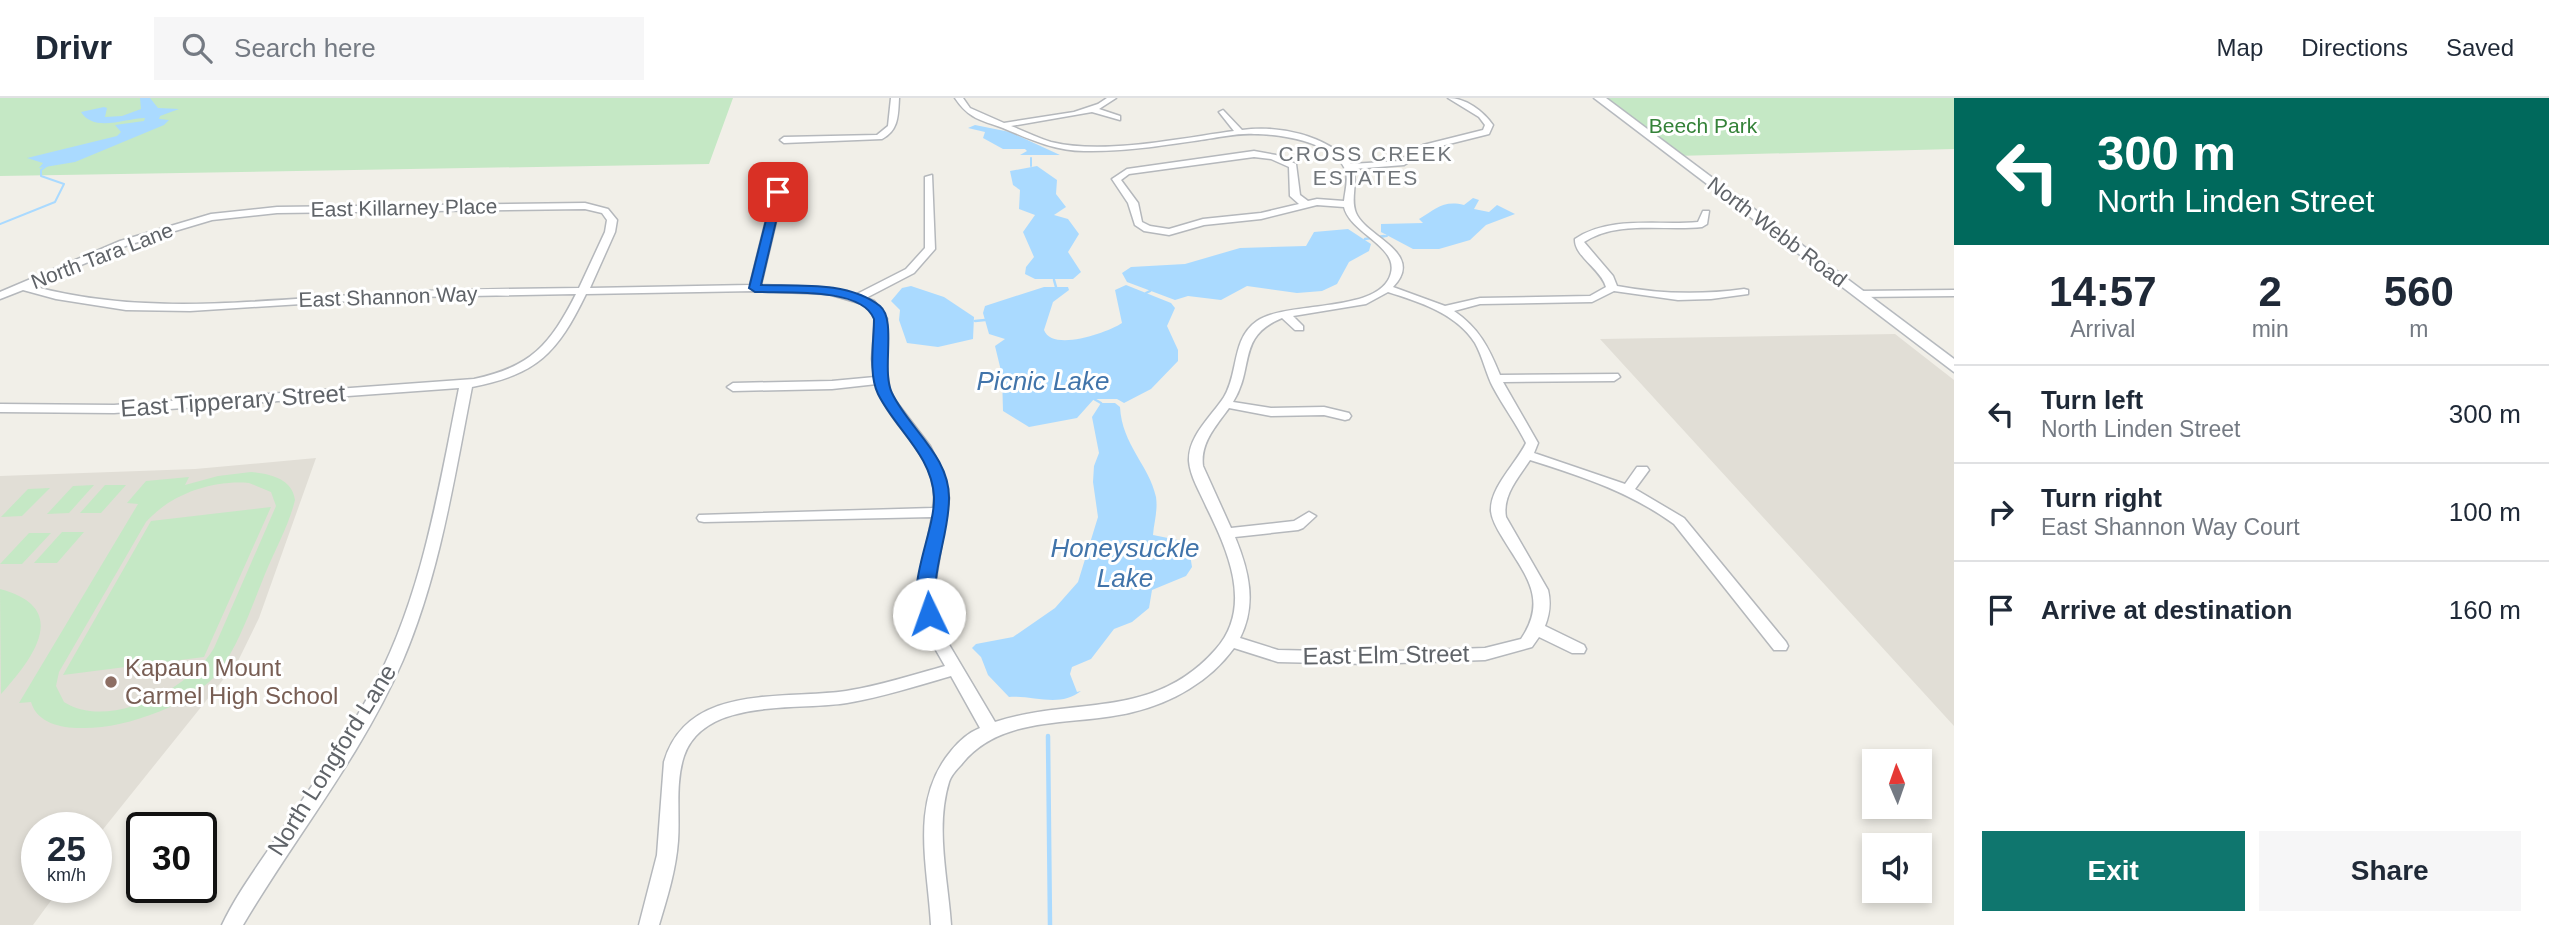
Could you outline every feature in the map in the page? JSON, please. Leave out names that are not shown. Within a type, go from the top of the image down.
[{"type":"main road","name":"North Webb Road","points":[[1599,98],[1954,367]]},
{"type":"street","points":[[784,140],[879,137],[890,133],[895,98]]},
{"type":"street","points":[[941,925],[934,822],[941,777],[964,748],[991,731],[1155,699],[1199,673],[1230,641],[1243,614],[1243,575],[1204,488],[1195,459],[1202,435],[1226,404],[1240,380],[1249,336],[1261,324],[1285,316],[1360,302],[1387,288],[1397,270],[1388,249],[1362,227],[1347,204],[1353,179],[1349,167],[1332,152],[1304,139],[1268,131],[1240,132],[1138,146],[1083,149],[1049,144],[967,110],[959,98]]},
{"type":"street","points":[[1094,110],[1112,98]]},
{"type":"street","points":[[1349,167],[1401,163],[1426,147],[1486,132],[1489,125],[1482,115],[1452,98]]},
{"type":"street","points":[[1005,125],[1023,119],[1094,110],[1117,118]]},
{"type":"street","points":[[1223,112],[1240,132]]},
{"type":"street","points":[[1306,204],[1295,196],[1293,166],[1273,157],[1232,156],[1119,175],[1116,179],[1133,204],[1138,223],[1155,232],[1168,232],[1203,222],[1261,216],[1306,204],[1347,204]]},
{"type":"street","points":[[858,298],[910,271],[930,249],[929,177]]},
{"type":"street","points":[[755,288],[778,192]]},
{"type":"street","name":"East Killarney Place","points":[[205,219],[277,209],[584,206],[602,211],[612,220],[610,232],[580,292]]},
{"type":"street","points":[[1612,288],[1609,278],[1581,247],[1579,241],[1583,237],[1596,231],[1617,228],[1702,224],[1706,213]]},
{"type":"street","name":"North Tara Lane","points":[[0,296],[124,243],[205,219]]},
{"type":"street","name":"East Shannon Way","points":[[23,287],[56,296],[126,307],[190,308],[353,297],[755,288],[816,289],[858,298]]},
{"type":"street","points":[[1387,288],[1444,310],[1460,321],[1480,341],[1494,379],[1522,418],[1532,443],[1528,454],[1501,493],[1498,510],[1503,526],[1542,594],[1544,614],[1537,629],[1578,649]]},
{"type":"street","points":[[1444,310],[1480,301],[1592,299],[1612,288],[1662,297],[1713,297],[1744,292]]},
{"type":"street","points":[[466,384],[501,377],[527,366],[545,352],[580,292]]},
{"type":"street","points":[[1859,294],[1954,293]]},
{"type":"street","points":[[858,298],[877,310],[881,319],[880,380],[886,395],[923,446],[936,473],[941,512],[925,597],[933,631],[991,731]]},
{"type":"street","points":[[1285,316],[1299,328]]},
{"type":"street","points":[[1494,379],[1614,377]]},
{"type":"street","points":[[733,387],[832,385],[880,380]]},
{"type":"street","name":"East Tipperary Street","points":[[0,408],[114,409],[466,384]]},
{"type":"street","name":"North Longford Lane","points":[[232,925],[258,879],[346,747],[393,664],[425,584],[466,384]]},
{"type":"street","points":[[1226,404],[1270,412],[1324,411],[1345,416]]},
{"type":"street","points":[[1528,454],[1626,490],[1660,506],[1679,521],[1780,646]]},
{"type":"street","points":[[1626,490],[1642,470]]},
{"type":"street","points":[[704,518],[941,512]]},
{"type":"street","points":[[1226,533],[1298,525],[1309,516]]},
{"type":"street","name":"East Elm Street","points":[[1230,641],[1278,656],[1368,658],[1485,654],[1526,643],[1537,629]]},
{"type":"street","points":[[649,925],[662,881],[670,834],[670,774],[677,749],[690,731],[712,716],[736,706],[843,697],[901,685],[954,669]]},
{"type":"shaded area","points":[[1895,334],[1954,380],[1954,726],[1600,339]]},
{"type":"shaded area","name":"Kapaun Mount Carmel High School","points":[[316,458],[259,618],[238,661],[112,818],[112,812],[21,812],[21,903],[49,903],[33,925],[0,925],[0,476],[195,469]]},
{"type":"green space","points":[[0,98],[733,98],[709,164],[0,176]]},
{"type":"green space","name":"Beech Park","points":[[1600,98],[1954,98],[1954,149],[1675,156]]},
{"type":"green space","points":[[251,472],[279,478],[289,487],[295,500],[286,528],[245,624],[220,670],[208,683],[175,704],[156,713],[116,725],[97,728],[65,727],[44,719],[31,702],[19,703],[138,504],[127,503],[146,481],[189,477],[185,485],[218,476]],"holes":[[[249,483],[271,492],[276,506],[214,648],[202,663],[168,691],[124,708],[103,712],[82,710],[64,702],[56,686],[59,672],[146,522],[167,504],[207,487]]]},
{"type":"green space","points":[[94,485],[69,513],[47,514],[73,486]]},
{"type":"green space","points":[[105,485],[126,485],[101,513],[80,513]]},
{"type":"green space","points":[[50,488],[22,516],[1,517],[28,489]]},
{"type":"green space","points":[[271,507],[204,657],[63,675],[151,521]]},
{"type":"green space","points":[[62,532],[84,532],[57,563],[34,563]]},
{"type":"green space","points":[[29,533],[51,533],[22,564],[0,564]]},
{"type":"green space","points":[[0,589],[22,597],[35,608],[40,621],[40,635],[34,650],[1,694]]},
{"type":"water","points":[[140,98],[150,98],[158,108],[179,109],[160,116],[159,119],[169,120],[164,125],[75,162],[39,168],[43,163],[27,158],[117,136],[121,132],[115,125],[144,121],[145,118],[102,123],[94,122],[81,112],[104,107],[107,108],[105,117],[122,116],[141,109]]},
{"type":"water","points":[[975,125],[1010,132],[1060,155],[1020,155],[1027,151],[1003,149],[983,138],[985,132],[968,128]]},
{"type":"water","points":[[1037,166],[1057,180],[1056,194],[1066,207],[1054,215],[1068,219],[1079,234],[1068,252],[1081,272],[1073,279],[1035,279],[1025,274],[1026,267],[1034,257],[1023,232],[1035,215],[1019,209],[1020,190],[1013,185],[1010,171]]},
{"type":"water","points":[[1473,198],[1479,200],[1474,209],[1489,212],[1497,205],[1515,214],[1486,225],[1470,240],[1439,249],[1413,249],[1381,232],[1381,224],[1423,223],[1419,219],[1440,206],[1464,205]]},
{"type":"water","points":[[1348,229],[1371,244],[1369,251],[1349,262],[1337,284],[1322,291],[1297,293],[1247,286],[1221,300],[1188,296],[1175,300],[1127,282],[1122,273],[1131,267],[1185,264],[1240,248],[1306,246],[1314,232]]},
{"type":"water","name":"Picnic Lake","points":[[1126,285],[1171,303],[1175,308],[1167,326],[1178,350],[1178,361],[1151,389],[1124,403],[1117,399],[1094,399],[1077,418],[1029,427],[1003,411],[1002,375],[995,346],[1005,339],[989,334],[983,313],[985,306],[1044,287],[1068,287],[1069,290],[1053,302],[1044,330],[1057,340],[1080,339],[1122,323],[1115,290]]},
{"type":"water","points":[[911,286],[944,297],[974,317],[973,339],[938,347],[907,343],[899,320],[900,310],[891,301],[902,288]]},
{"type":"water","name":"Honeysuckle Lake","points":[[1101,403],[1115,403],[1120,407],[1125,433],[1153,486],[1156,512],[1153,535],[1188,542],[1192,567],[1186,576],[1152,590],[1149,608],[1132,622],[1114,629],[1091,659],[1072,667],[1070,674],[1077,692],[1081,691],[1073,696],[1055,700],[1009,697],[988,675],[981,657],[972,648],[976,644],[1013,637],[1055,608],[1078,582],[1098,517],[1093,482],[1094,466],[1099,453],[1092,417]]},
{"type":"waterway","points":[[1031,158],[1031,166]]},
{"type":"waterway","points":[[0,224],[55,202],[64,184],[41,176],[41,170],[48,165]]},
{"type":"waterway","points":[[1365,239],[1384,236]]},
{"type":"waterway","points":[[1372,238],[1387,236]]},
{"type":"waterway","points":[[1054,280],[1056,287]]},
{"type":"waterway","points":[[1146,293],[1150,291]]},
{"type":"waterway","points":[[975,321],[985,320]]},
{"type":"waterway","points":[[1094,399],[1101,403]]},
{"type":"waterway","points":[[1048,736],[1050,925]]},
{"type":"place","name":"Kapaun Mount Carmel High School","points":[[111,682]]},
{"type":"district","name":"CROSS CREEK ESTATES","points":[[1366,166]]},
{"type":"route","points":[[778,192],[755,288],[803,288],[849,295],[870,303],[881,319],[878,359],[880,380],[900,417],[923,446],[936,473],[942,498],[925,597],[929,614]]}]
